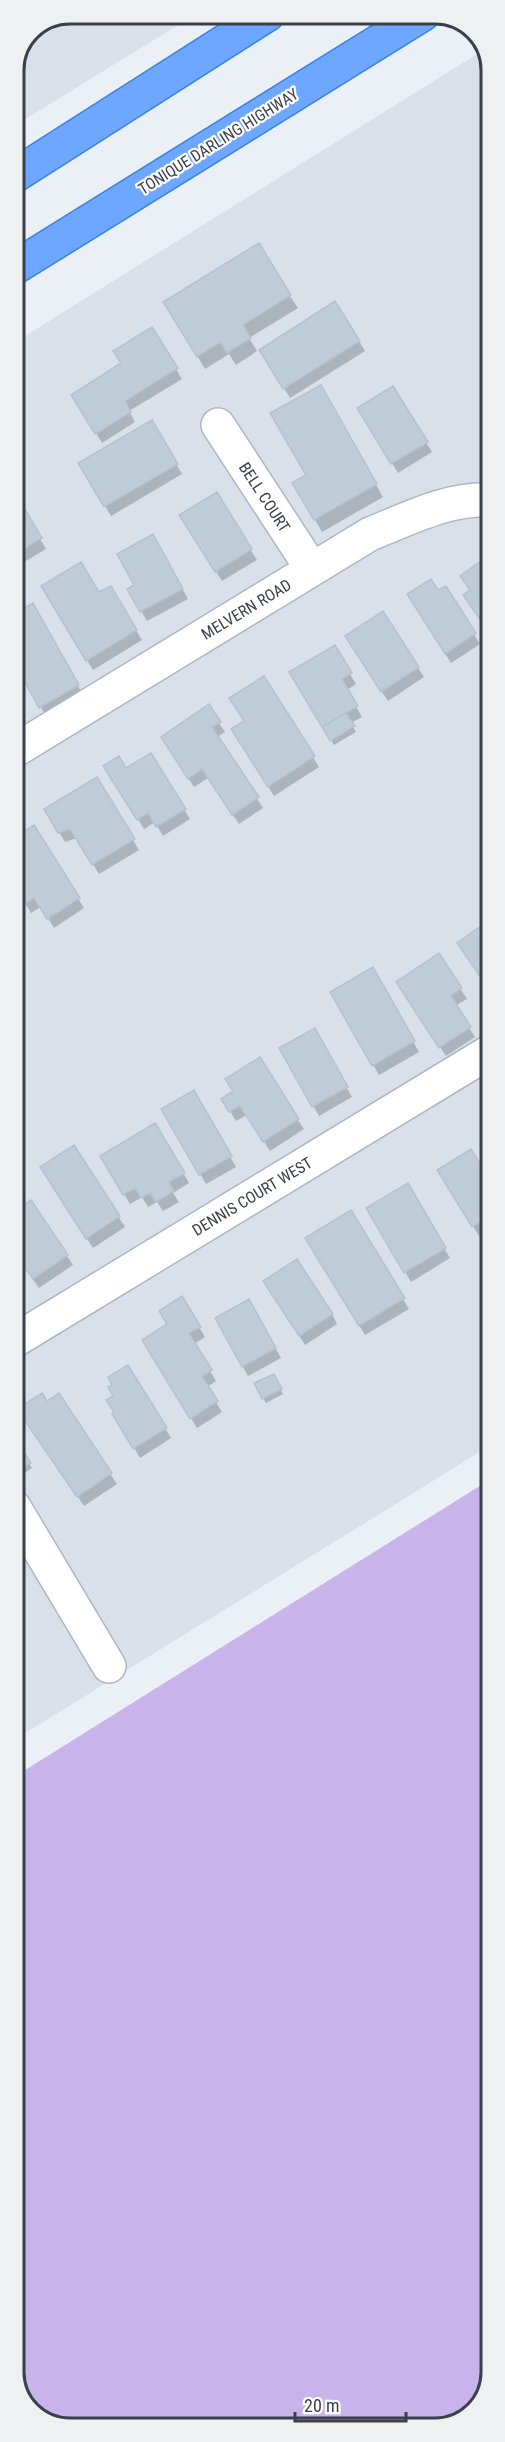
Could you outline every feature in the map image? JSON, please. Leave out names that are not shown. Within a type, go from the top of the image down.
[{"type":"highway","points":[[24,170],[252,24]]},
{"type":"highway","name":"TONIQUE DARLING HIGHWAY","points":[[24,262],[407,24]]},
{"type":"street","name":"BELL COURT","points":[[218,425],[312,569]]},
{"type":"street","name":"MELVERN ROAD","points":[[24,745],[370,534],[432,508],[467,499],[481,500]]},
{"type":"street","name":"DENNIS COURT WEST","points":[[24,1335],[481,1057]]},
{"type":"street","points":[[24,1524],[110,1666]]},
{"type":"shaded area","points":[[70,24],[180,24],[24,120],[24,70],[27,52],[37,37],[52,27]]},
{"type":"shaded area","points":[[478,53],[481,64],[481,1451],[24,1734],[24,337]]},
{"type":"shaded area","points":[[481,1485],[481,2372],[478,2390],[470,2402],[458,2412],[441,2418],[67,2418],[52,2415],[33,2400],[24,2378],[24,1771]]},
{"type":"building","points":[[259,243],[291,295],[243,325],[251,338],[227,353],[220,342],[197,357],[163,302]]},
{"type":"building","points":[[335,301],[360,341],[283,389],[259,350]]},
{"type":"building","points":[[152,327],[178,368],[125,401],[131,412],[95,434],[71,395],[121,363],[113,351]]},
{"type":"building","points":[[321,385],[377,484],[314,520],[292,483],[306,475],[270,413]]},
{"type":"building","points":[[393,386],[428,442],[391,464],[357,408]]},
{"type":"building","points":[[152,420],[178,464],[104,507],[78,463]]},
{"type":"building","points":[[217,492],[252,549],[215,572],[179,515]]},
{"type":"building","points":[[24,508],[42,538],[24,549]]},
{"type":"building","points":[[153,534],[183,589],[140,612],[127,589],[134,585],[117,554]]},
{"type":"building","points":[[481,561],[481,621],[463,595],[470,590],[460,576]]},
{"type":"building","points":[[81,562],[99,592],[111,586],[137,630],[86,661],[41,586]]},
{"type":"building","points":[[431,579],[438,590],[446,586],[476,633],[445,654],[407,594]]},
{"type":"building","points":[[33,603],[79,685],[39,708],[24,680],[24,608]]},
{"type":"building","points":[[383,611],[419,667],[381,692],[345,636]]},
{"type":"building","points":[[335,645],[352,673],[342,679],[358,706],[322,727],[289,672]]},
{"type":"building","points":[[264,676],[315,756],[268,787],[231,729],[244,721],[229,698]]},
{"type":"building","points":[[209,704],[221,722],[212,727],[259,797],[232,815],[202,769],[188,779],[161,737]]},
{"type":"building","points":[[346,713],[355,726],[330,741],[322,727]]},
{"type":"building","points":[[151,753],[186,809],[156,827],[148,813],[137,820],[103,766],[119,756],[126,768]]},
{"type":"building","points":[[97,777],[135,839],[92,865],[70,829],[58,833],[44,809]]},
{"type":"building","points":[[34,825],[80,898],[47,919],[34,898],[24,904],[24,832]]},
{"type":"building","points":[[481,926],[481,978],[457,943]]},
{"type":"building","points":[[439,953],[462,988],[451,996],[471,1027],[439,1048],[396,982]]},
{"type":"building","points":[[373,967],[415,1041],[372,1066],[330,992]]},
{"type":"building","points":[[315,1028],[348,1087],[312,1107],[279,1048]]},
{"type":"building","points":[[260,1057],[299,1119],[263,1142],[240,1106],[229,1112],[221,1099],[233,1091],[225,1079]]},
{"type":"building","points":[[194,1090],[232,1156],[199,1175],[161,1109]]},
{"type":"building","points":[[155,1123],[185,1173],[169,1182],[174,1191],[156,1202],[150,1193],[141,1198],[135,1188],[123,1195],[100,1156]]},
{"type":"building","points":[[74,1145],[120,1216],[86,1239],[40,1167]]},
{"type":"building","points":[[471,1149],[481,1165],[481,1221],[472,1227],[437,1170]]},
{"type":"building","points":[[408,1183],[446,1248],[404,1273],[366,1208]]},
{"type":"building","points":[[31,1200],[68,1255],[33,1279],[24,1267],[24,1205]]},
{"type":"building","points":[[351,1210],[405,1298],[359,1326],[305,1238]]},
{"type":"building","points":[[297,1259],[333,1314],[299,1336],[263,1281]]},
{"type":"building","points":[[182,1296],[201,1327],[189,1333],[212,1370],[202,1376],[218,1401],[190,1419],[142,1340],[167,1324],[159,1311]]},
{"type":"building","points":[[249,1299],[276,1348],[242,1367],[215,1318]]},
{"type":"building","points":[[128,1365],[167,1428],[133,1449],[106,1400],[113,1396],[108,1387],[112,1385],[108,1377]]},
{"type":"building","points":[[274,1374],[282,1389],[262,1399],[254,1383]]},
{"type":"building","points":[[42,1393],[47,1401],[59,1393],[112,1473],[77,1497],[24,1419],[24,1405]]},
{"type":"building","points":[[24,1452],[31,1463],[24,1467]]}]
